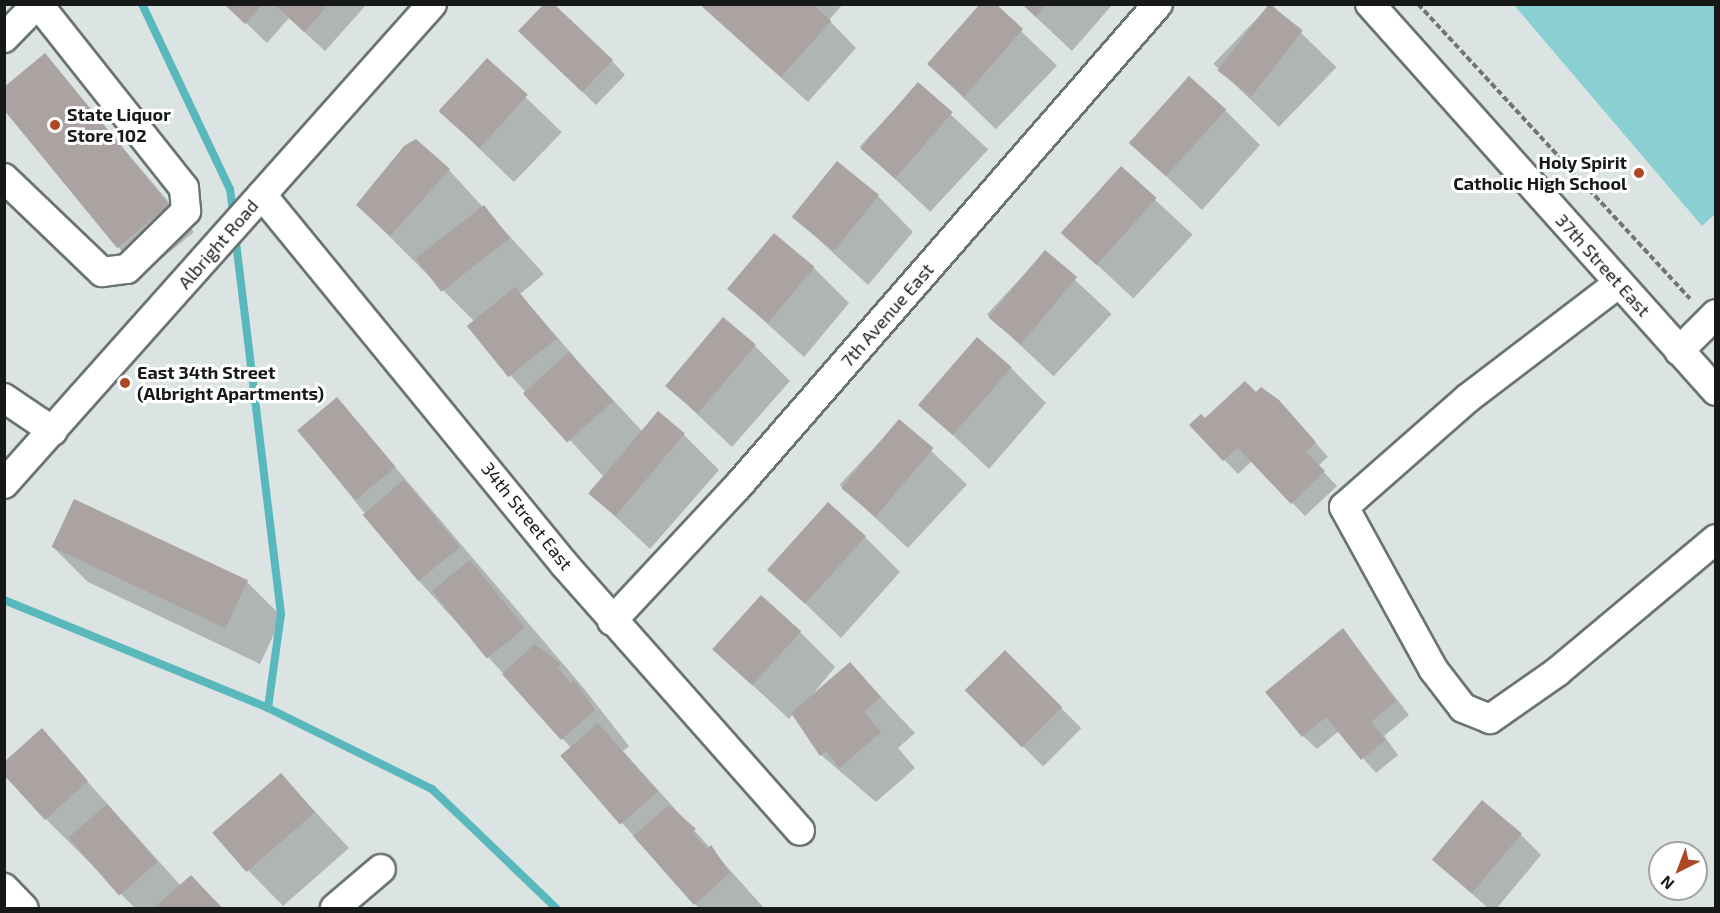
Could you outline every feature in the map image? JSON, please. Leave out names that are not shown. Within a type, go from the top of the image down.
[{"type":"street","points":[[4,38],[38,4],[184,189],[186,211],[127,269],[102,272],[4,178]]},
{"type":"street","name":"Albright Road","points":[[4,484],[432,4]]},
{"type":"street","name":"7th Avenue East","points":[[612,621],[738,486],[1158,4]]},
{"type":"street","name":"37th Street East","points":[[1370,4],[1716,391]]},
{"type":"street","name":"34th Street East","points":[[256,202],[612,621],[800,831]]},
{"type":"street","points":[[1619,283],[1468,398],[1344,507],[1433,669],[1463,708],[1490,719],[1557,672],[1716,539]]},
{"type":"street","points":[[1679,351],[1716,314]]},
{"type":"street","points":[[4,398],[53,431]]},
{"type":"street","points":[[335,909],[381,869]]},
{"type":"street","points":[[4,888],[23,909]]},
{"type":"path","points":[[1418,4],[1683,292]]},
{"type":"shaded area","points":[[1514,5],[1715,5],[1715,214],[1702,226]]},
{"type":"building","points":[[224,4],[263,4],[245,24]]},
{"type":"building","points":[[274,4],[329,4],[304,32]]},
{"type":"building","points":[[544,4],[554,4],[613,60],[582,92],[518,31]]},
{"type":"building","points":[[700,4],[813,4],[831,21],[781,77]]},
{"type":"building","points":[[980,4],[996,4],[1023,29],[964,97],[927,64]]},
{"type":"building","points":[[1022,4],[1047,4],[1036,17]]},
{"type":"building","points":[[1269,4],[1303,30],[1251,97],[1217,70]]},
{"type":"building","points":[[45,53],[169,205],[117,248],[4,110],[4,87]]},
{"type":"building","points":[[487,58],[528,95],[480,148],[439,112]]},
{"type":"building","points":[[1189,76],[1226,109],[1166,176],[1129,143]]},
{"type":"building","points":[[918,82],[953,112],[895,179],[860,148]]},
{"type":"building","points":[[416,139],[450,169],[390,236],[356,205],[404,146]]},
{"type":"building","points":[[837,161],[879,195],[834,251],[792,217]]},
{"type":"building","points":[[1121,166],[1157,198],[1096,265],[1061,233]]},
{"type":"building","points":[[484,205],[510,238],[441,292],[415,259]]},
{"type":"building","points":[[774,233],[815,267],[768,323],[727,289]]},
{"type":"building","points":[[1045,250],[1077,277],[1021,344],[988,317]]},
{"type":"building","points":[[515,287],[557,338],[508,377],[467,326]]},
{"type":"building","points":[[723,317],[756,345],[698,414],[665,386]]},
{"type":"building","points":[[977,337],[1012,367],[953,435],[918,405]]},
{"type":"building","points":[[569,352],[613,401],[567,443],[523,393]]},
{"type":"building","points":[[1245,381],[1256,392],[1261,387],[1279,400],[1316,442],[1306,452],[1325,471],[1291,504],[1238,448],[1223,461],[1189,425],[1201,414],[1205,418]]},
{"type":"building","points":[[337,397],[395,467],[356,500],[297,430]]},
{"type":"building","points":[[658,411],[685,433],[615,516],[589,494]]},
{"type":"building","points":[[899,419],[933,448],[876,517],[841,488]]},
{"type":"building","points":[[404,480],[460,547],[419,581],[363,515]]},
{"type":"building","points":[[74,499],[248,580],[226,628],[52,547]]},
{"type":"building","points":[[828,502],[866,536],[805,604],[767,570]]},
{"type":"building","points":[[470,560],[525,628],[487,658],[432,591]]},
{"type":"building","points":[[761,595],[801,631],[752,685],[712,649]]},
{"type":"building","points":[[1343,628],[1396,701],[1371,722],[1386,740],[1361,760],[1326,717],[1302,737],[1265,692]]},
{"type":"building","points":[[535,644],[561,664],[557,667],[571,683],[574,680],[595,710],[561,740],[502,674]]},
{"type":"building","points":[[1005,650],[1062,707],[1022,748],[965,690]]},
{"type":"building","points":[[850,662],[881,697],[864,712],[881,732],[840,768],[826,751],[820,756],[791,713]]},
{"type":"building","points":[[598,723],[658,792],[620,824],[560,756]]},
{"type":"building","points":[[42,728],[88,781],[45,820],[4,775],[4,762]]},
{"type":"building","points":[[281,773],[315,812],[246,872],[212,833]]},
{"type":"building","points":[[1482,800],[1522,833],[1472,893],[1432,860]]},
{"type":"building","points":[[107,804],[158,862],[119,896],[69,837]]},
{"type":"building","points":[[669,805],[696,829],[692,832],[707,849],[711,845],[730,873],[694,905],[633,836]]},
{"type":"building","points":[[191,875],[222,908],[154,908]]},
{"type":"waterway","points":[[142,4],[230,189],[234,218]]},
{"type":"waterway","points":[[235,234],[281,614],[268,708]]},
{"type":"waterway","points":[[4,600],[268,708],[432,789],[556,908]]},
{"type":"place","name":"State Liquor Store 102","points":[[55,125]]},
{"type":"place","name":"Holy Spirit Catholic High School","points":[[1639,173]]},
{"type":"place","name":"East 34th Street (Albright Apartments)","points":[[125,383]]}]
